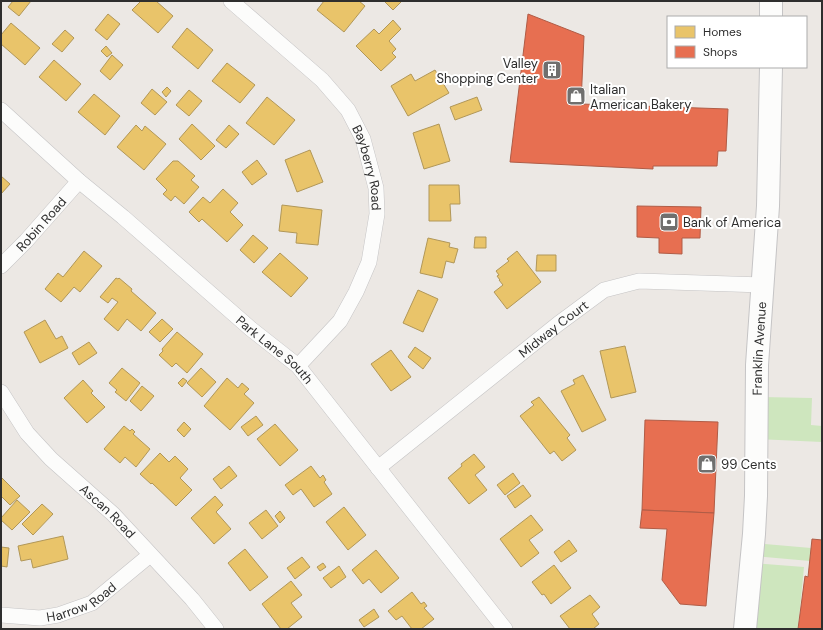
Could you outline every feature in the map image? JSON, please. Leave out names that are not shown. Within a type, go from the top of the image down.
[{"type":"main road","points":[[771,1],[771,16]]},
{"type":"main road","name":"Franklin Avenue","points":[[745,629],[754,534],[756,489],[757,365],[768,206],[771,68]]},
{"type":"street","name":"Bayberry Road","points":[[231,1],[322,80],[348,110],[363,139],[376,188],[377,214],[369,262],[356,292],[340,321],[298,366]]},
{"type":"street","name":"Park Lane South","points":[[1,110],[79,181],[124,217],[251,329],[298,366],[505,629]]},
{"type":"street","name":"Robin Road","points":[[1,266],[26,241],[79,181]]},
{"type":"street","name":"Midway Court","points":[[378,468],[558,324],[604,290],[639,281],[763,285]]},
{"type":"street","name":"Ascan Road","points":[[1,392],[27,433],[46,454],[113,514],[192,599],[216,629]]},
{"type":"street","name":"Harrow Road","points":[[1,615],[40,618],[58,615],[92,603],[150,555]]},
{"type":"green space","points":[[757,397],[812,398],[811,425],[822,426],[822,442],[756,439]]},
{"type":"green space","points":[[753,543],[811,548],[810,561],[752,556]]},
{"type":"green space","points":[[751,563],[804,567],[798,629],[745,629]]},
{"type":"building: Homes","points":[[13,1],[31,1],[19,16],[8,7]]},
{"type":"building: Homes","points":[[141,1],[156,1],[173,16],[158,33],[132,10]]},
{"type":"building: Homes","points":[[324,1],[359,1],[365,6],[344,32],[317,10]]},
{"type":"building: Homes","points":[[384,1],[400,1],[401,2],[393,10]]},
{"type":"building: Homes","points":[[108,14],[120,24],[107,40],[95,30]]},
{"type":"building: Homes","points":[[393,20],[401,29],[389,41],[396,49],[392,53],[396,57],[381,71],[356,46],[374,29],[379,34]]},
{"type":"building: Homes","points":[[11,23],[40,48],[25,65],[1,44],[1,35]]},
{"type":"building: Homes","points":[[187,28],[213,50],[198,69],[172,47]]},
{"type":"building: Homes","points":[[65,30],[74,38],[62,52],[52,44]]},
{"type":"building: Homes","points":[[106,46],[112,53],[107,57],[101,51]]},
{"type":"building: Homes","points":[[112,55],[123,65],[110,80],[100,71]]},
{"type":"building: Homes","points":[[54,60],[81,84],[66,101],[39,77]]},
{"type":"building: Homes","points":[[227,63],[255,85],[240,103],[212,81]]},
{"type":"building: Homes","points":[[435,70],[449,93],[408,116],[391,86],[411,74],[415,81]]},
{"type":"building: Homes","points":[[167,87],[171,91],[166,97],[162,92]]},
{"type":"building: Homes","points":[[152,89],[167,102],[155,115],[141,103]]},
{"type":"building: Homes","points":[[189,90],[202,101],[189,116],[176,105]]},
{"type":"building: Homes","points":[[94,94],[120,116],[105,135],[78,112]]},
{"type":"building: Homes","points":[[267,97],[295,120],[274,145],[246,123]]},
{"type":"building: Homes","points":[[477,97],[482,110],[455,120],[450,107]]},
{"type":"building: Homes","points":[[192,124],[215,146],[201,160],[179,139]]},
{"type":"building: Homes","points":[[439,124],[450,161],[424,169],[413,133]]},
{"type":"building: Homes","points":[[136,125],[142,131],[145,126],[166,144],[144,170],[117,147]]},
{"type":"building: Homes","points":[[229,125],[239,134],[226,148],[216,140]]},
{"type":"building: Homes","points":[[310,150],[323,182],[297,192],[285,160]]},
{"type":"building: Homes","points":[[257,160],[267,174],[252,185],[242,172]]},
{"type":"building: Homes","points":[[173,161],[178,161],[195,176],[191,180],[199,187],[184,204],[175,196],[171,201],[163,194],[167,190],[156,179]]},
{"type":"building: Homes","points":[[1,176],[10,184],[1,194]]},
{"type":"building: Homes","points":[[429,185],[459,185],[460,204],[450,204],[451,221],[429,221]]},
{"type":"building: Homes","points":[[223,189],[238,203],[230,212],[243,225],[227,242],[202,219],[199,222],[189,212],[203,197],[210,203]]},
{"type":"building: Homes","points":[[282,205],[322,210],[318,245],[296,243],[297,233],[279,231]]},
{"type":"building: Homes","points":[[253,235],[268,248],[254,263],[240,250]]},
{"type":"building: Homes","points":[[475,237],[486,237],[486,248],[474,248]]},
{"type":"building: Homes","points":[[428,238],[450,243],[449,247],[458,249],[454,263],[446,261],[442,278],[420,273]]},
{"type":"building: Homes","points":[[84,251],[102,266],[80,292],[74,287],[61,302],[45,289],[58,273],[63,277]]},
{"type":"building: Homes","points":[[517,251],[541,282],[507,309],[494,292],[503,285],[497,276],[499,275],[496,271],[509,261],[507,259]]},
{"type":"building: Homes","points":[[280,253],[308,278],[291,297],[262,272]]},
{"type":"building: Homes","points":[[537,255],[556,255],[556,271],[536,271]]},
{"type":"building: Homes","points":[[116,278],[119,278],[132,289],[131,291],[156,313],[141,331],[127,319],[118,331],[104,319],[118,302],[112,298],[108,303],[100,297]]},
{"type":"building: Homes","points":[[418,290],[438,299],[423,332],[403,323]]},
{"type":"building: Homes","points":[[162,319],[173,329],[160,342],[149,332]]},
{"type":"building: Homes","points":[[45,320],[56,339],[62,336],[68,348],[40,363],[24,332]]},
{"type":"building: Homes","points":[[177,332],[203,354],[187,373],[176,363],[172,367],[159,355],[163,351],[162,349]]},
{"type":"building: Homes","points":[[89,342],[97,353],[79,365],[72,353]]},
{"type":"building: Homes","points":[[625,346],[636,392],[611,398],[600,351]]},
{"type":"building: Homes","points":[[415,347],[431,358],[423,369],[408,357]]},
{"type":"building: Homes","points":[[391,350],[411,377],[391,391],[371,364]]},
{"type":"building: Homes","points":[[122,368],[140,383],[126,401],[115,392],[117,390],[109,383]]},
{"type":"building: Homes","points":[[201,368],[216,382],[202,397],[187,383]]},
{"type":"building: Homes","points":[[583,375],[606,420],[582,432],[561,391],[575,384],[573,380]]},
{"type":"building: Homes","points":[[183,378],[187,381],[182,387],[178,383]]},
{"type":"building: Homes","points":[[227,378],[238,388],[242,383],[249,389],[244,394],[254,403],[230,430],[204,406]]},
{"type":"building: Homes","points":[[83,380],[93,391],[91,393],[105,407],[87,423],[64,398]]},
{"type":"building: Homes","points":[[142,386],[154,396],[141,411],[130,401]]},
{"type":"building: Homes","points":[[539,397],[570,435],[567,438],[576,450],[562,461],[554,451],[550,454],[520,416],[534,405],[531,402]]},
{"type":"building: Homes","points":[[256,416],[263,425],[248,436],[241,427]]},
{"type":"building: Homes","points":[[184,422],[191,429],[184,437],[177,430]]},
{"type":"building: Homes","points":[[275,424],[298,450],[280,466],[257,439]]},
{"type":"building: Homes","points":[[124,426],[130,431],[132,429],[135,432],[133,434],[150,449],[136,467],[125,457],[120,463],[104,449]]},
{"type":"building: Homes","points":[[160,453],[169,462],[175,456],[188,469],[180,478],[192,490],[176,506],[152,483],[151,484],[140,474]]},
{"type":"building: Homes","points":[[474,454],[485,467],[475,475],[487,490],[469,504],[448,478],[462,466],[461,464]]},
{"type":"building: Homes","points":[[229,466],[237,476],[221,489],[213,479]]},
{"type":"building: Homes","points":[[311,466],[320,478],[323,475],[326,480],[324,482],[332,494],[314,507],[301,489],[293,495],[285,485]]},
{"type":"building: Homes","points":[[513,473],[520,483],[505,495],[497,485]]},
{"type":"building: Homes","points":[[1,477],[20,496],[10,505],[1,496]]},
{"type":"building: Homes","points":[[523,485],[531,496],[515,508],[507,496]]},
{"type":"building: Homes","points":[[215,496],[223,505],[216,512],[231,529],[214,544],[191,518]]},
{"type":"building: Homes","points":[[17,500],[30,512],[12,530],[1,520],[1,518]]},
{"type":"building: Homes","points":[[42,504],[53,514],[33,535],[22,524]]},
{"type":"building: Homes","points":[[344,507],[366,535],[348,550],[326,522]]},
{"type":"building: Homes","points":[[266,510],[278,526],[262,539],[249,523]]},
{"type":"building: Homes","points":[[280,511],[285,518],[280,523],[275,516]]},
{"type":"building: Homes","points":[[531,515],[543,530],[529,540],[539,553],[521,567],[500,539]]},
{"type":"building: Homes","points":[[63,536],[68,559],[33,568],[31,559],[21,561],[18,546]]},
{"type":"building: Homes","points":[[569,540],[577,551],[561,562],[554,552]]},
{"type":"building: Homes","points":[[1,547],[9,548],[7,567],[1,566]]},
{"type":"building: Homes","points":[[245,549],[268,577],[250,591],[228,563]]},
{"type":"building: Homes","points":[[376,550],[399,578],[381,593],[369,579],[363,584],[352,570]]},
{"type":"building: Homes","points":[[302,557],[310,567],[295,579],[287,568]]},
{"type":"building: Homes","points":[[323,563],[326,567],[320,571],[317,567]]},
{"type":"building: Homes","points":[[554,565],[571,588],[551,604],[544,594],[542,595],[532,582]]},
{"type":"building: Homes","points":[[339,566],[346,577],[331,588],[323,578]]},
{"type":"building: Homes","points":[[291,581],[302,595],[291,603],[302,617],[287,629],[281,629],[262,604]]},
{"type":"building: Homes","points":[[412,592],[421,604],[424,602],[427,606],[424,608],[434,619],[421,629],[412,629],[402,616],[396,620],[388,611]]},
{"type":"building: Homes","points":[[590,595],[600,607],[592,614],[599,624],[593,629],[570,629],[560,616]]},
{"type":"building: Homes","points":[[374,609],[379,617],[364,627],[359,620]]},
{"type":"building: Shops","name":"Valley Shopping Center","points":[[528,14],[584,36],[581,104],[728,109],[726,151],[718,151],[717,166],[653,166],[653,169],[510,162]]},
{"type":"building: Shops","name":"Bank of America","points":[[637,206],[701,207],[700,238],[682,238],[682,254],[659,253],[659,238],[637,237]]},
{"type":"building: Shops","points":[[645,420],[718,422],[714,513],[642,510]]},
{"type":"building: Shops","points":[[642,510],[714,513],[706,606],[680,604],[662,580],[667,529],[640,528]]},
{"type":"building: Shops","points":[[812,539],[822,540],[822,629],[798,629],[805,576],[808,577]]},
{"type":"place","name":"Valley Shopping Center","points":[[552,70]]},
{"type":"place","name":"Italian American Bakery","points":[[576,96]]},
{"type":"place","name":"Bank of America","points":[[669,222]]},
{"type":"place","name":"99 Cents","points":[[707,464]]}]
